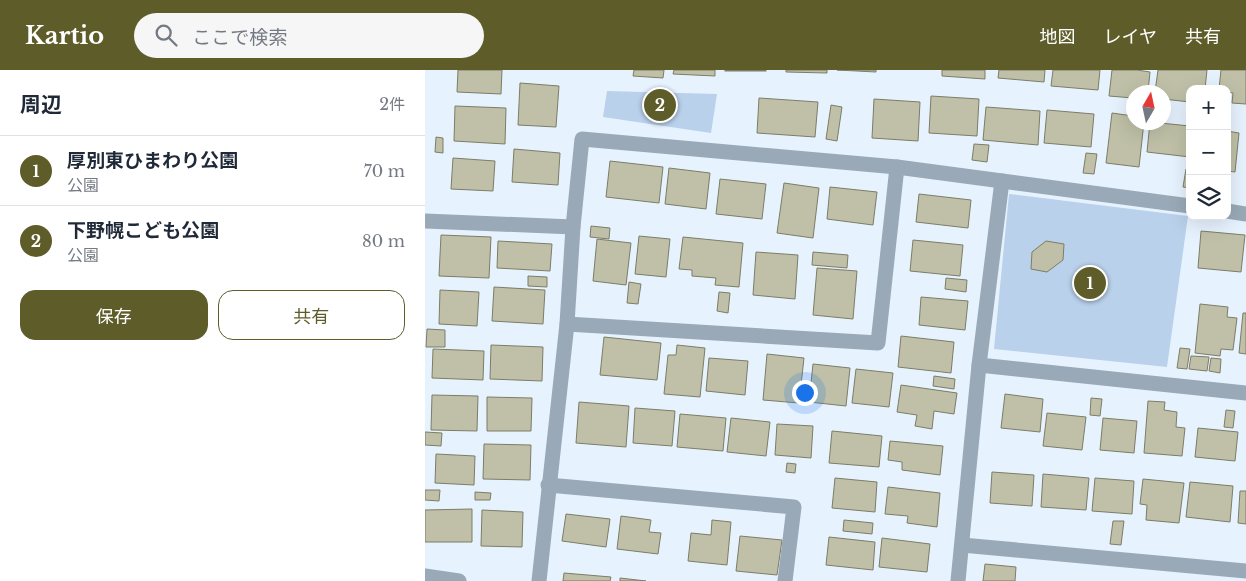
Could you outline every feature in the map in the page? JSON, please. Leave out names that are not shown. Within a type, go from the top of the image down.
[{"type":"street","points":[[539,581],[567,324],[573,227],[582,138],[897,167],[1186,205]]},
{"type":"street","points":[[567,324],[878,343],[897,167]]},
{"type":"street","points":[[959,581],[979,365],[1002,181]]},
{"type":"street","points":[[1231,212],[1246,214]]},
{"type":"street","points":[[425,221],[573,227]]},
{"type":"street","points":[[979,365],[1246,393]]},
{"type":"street","points":[[548,485],[793,507],[785,581]]},
{"type":"street","points":[[962,545],[1246,571]]},
{"type":"street","points":[[425,576],[459,581]]},
{"type":"shaded area","points":[[607,91],[717,94],[711,133],[603,117]]},
{"type":"shaded area","points":[[1009,194],[1186,216],[1187,220],[1167,367],[994,349]]},
{"type":"building","points":[[458,70],[502,70],[501,94],[457,92]]},
{"type":"building","points":[[634,70],[664,70],[663,78],[633,76]]},
{"type":"building","points":[[674,70],[715,70],[715,76],[673,74]]},
{"type":"building","points":[[766,70],[766,71],[725,71]]},
{"type":"building","points":[[786,70],[827,70],[827,73],[786,72]]},
{"type":"building","points":[[837,70],[876,70],[876,72]]},
{"type":"building","points":[[942,70],[985,70],[985,79],[942,76]]},
{"type":"building","points":[[999,70],[1045,70],[1044,82],[998,78]]},
{"type":"building","points":[[1053,70],[1100,70],[1098,90],[1051,86]]},
{"type":"building","points":[[1112,70],[1150,72],[1149,85],[1126,85],[1126,97],[1109,96]]},
{"type":"building","points":[[1158,70],[1207,70],[1205,85],[1186,85],[1186,102],[1171,100],[1171,85],[1156,85]]},
{"type":"building","points":[[1221,70],[1246,70],[1246,104],[1232,103],[1233,93],[1231,93],[1231,85],[1219,85]]},
{"type":"building","points":[[520,83],[559,86],[556,127],[518,125]]},
{"type":"building","points":[[931,96],[979,99],[977,136],[929,133]]},
{"type":"building","points":[[759,98],[818,102],[815,137],[757,133]]},
{"type":"building","points":[[874,99],[920,102],[918,141],[872,138]]},
{"type":"building","points":[[831,105],[842,107],[837,141],[826,139]]},
{"type":"building","points":[[455,106],[506,108],[505,144],[454,141]]},
{"type":"building","points":[[986,107],[1040,111],[1038,145],[983,140]]},
{"type":"building","points":[[1047,110],[1094,114],[1091,147],[1044,143]]},
{"type":"building","points":[[1112,113],[1126,115],[1126,130],[1143,130],[1139,167],[1106,163]]},
{"type":"building","points":[[1171,124],[1186,126],[1186,157],[1147,152],[1149,130],[1171,130]]},
{"type":"building","points":[[1231,132],[1239,133],[1235,172],[1231,172]]},
{"type":"building","points":[[436,137],[443,138],[443,153],[435,152]]},
{"type":"building","points":[[974,144],[989,145],[987,162],[972,160]]},
{"type":"building","points":[[514,149],[560,153],[558,185],[512,182]]},
{"type":"building","points":[[1086,153],[1097,154],[1094,174],[1083,173]]},
{"type":"building","points":[[453,158],[495,161],[493,191],[451,189]]},
{"type":"building","points":[[610,161],[663,167],[659,203],[606,197]]},
{"type":"building","points":[[669,168],[710,173],[706,209],[665,204]]},
{"type":"building","points":[[1186,169],[1186,187],[1183,187]]},
{"type":"building","points":[[720,179],[766,184],[762,219],[716,214]]},
{"type":"building","points":[[784,183],[819,188],[813,238],[777,233]]},
{"type":"building","points":[[830,187],[877,192],[873,225],[827,219]]},
{"type":"building","points":[[919,194],[971,200],[968,228],[916,222]]},
{"type":"building","points":[[591,226],[610,228],[609,239],[590,237]]},
{"type":"building","points":[[1201,231],[1245,235],[1241,272],[1198,268]]},
{"type":"building","points":[[441,235],[491,237],[489,278],[439,276]]},
{"type":"building","points":[[639,236],[670,239],[666,277],[635,274]]},
{"type":"building","points":[[683,237],[743,243],[739,287],[715,285],[716,278],[692,276],[692,270],[679,269]]},
{"type":"building","points":[[597,239],[631,243],[626,285],[593,281]]},
{"type":"building","points":[[913,240],[963,245],[960,276],[910,271]]},
{"type":"building","points":[[498,241],[552,244],[550,271],[497,268]]},
{"type":"building","points":[[1046,241],[1064,244],[1063,260],[1047,272],[1031,269],[1032,252]]},
{"type":"building","points":[[756,252],[798,255],[795,299],[753,295]]},
{"type":"building","points":[[813,252],[848,255],[847,268],[812,265]]},
{"type":"building","points":[[817,268],[857,271],[853,319],[813,315]]},
{"type":"building","points":[[528,276],[547,277],[547,287],[528,286]]},
{"type":"building","points":[[946,278],[967,280],[966,292],[945,289]]},
{"type":"building","points":[[629,282],[641,284],[638,304],[627,303]]},
{"type":"building","points":[[494,287],[545,290],[543,324],[492,321]]},
{"type":"building","points":[[440,290],[479,292],[477,326],[439,324]]},
{"type":"building","points":[[719,292],[730,293],[728,313],[717,311]]},
{"type":"building","points":[[921,297],[968,301],[965,330],[919,325]]},
{"type":"building","points":[[1200,304],[1228,307],[1227,317],[1237,318],[1233,350],[1221,349],[1220,356],[1195,353]]},
{"type":"building","points":[[1243,313],[1246,313],[1246,354],[1239,353]]},
{"type":"building","points":[[427,329],[445,330],[445,347],[426,347]]},
{"type":"building","points":[[901,336],[954,342],[951,373],[898,367]]},
{"type":"building","points":[[604,337],[661,343],[657,380],[600,375]]},
{"type":"building","points":[[491,345],[543,347],[542,381],[490,379]]},
{"type":"building","points":[[677,345],[705,348],[700,397],[664,394],[668,355],[676,355]]},
{"type":"building","points":[[1180,348],[1190,349],[1187,369],[1177,368]]},
{"type":"building","points":[[433,349],[484,351],[483,380],[432,378]]},
{"type":"building","points":[[767,354],[804,358],[799,403],[763,400]]},
{"type":"building","points":[[1191,356],[1209,357],[1207,371],[1189,369]]},
{"type":"building","points":[[709,358],[748,361],[745,395],[706,391]]},
{"type":"building","points":[[1211,358],[1221,359],[1220,373],[1209,371]]},
{"type":"building","points":[[813,364],[850,368],[846,406],[809,402]]},
{"type":"building","points":[[856,369],[893,373],[889,407],[852,403]]},
{"type":"building","points":[[934,376],[955,379],[954,389],[933,386]]},
{"type":"building","points":[[901,385],[957,393],[954,414],[934,411],[932,429],[915,426],[917,415],[897,412]]},
{"type":"building","points":[[1005,394],[1043,399],[1040,432],[1001,428]]},
{"type":"building","points":[[432,395],[478,396],[477,431],[431,430]]},
{"type":"building","points":[[487,397],[532,398],[531,431],[487,431]]},
{"type":"building","points":[[1091,398],[1102,399],[1100,416],[1090,415]]},
{"type":"building","points":[[1148,401],[1165,402],[1164,410],[1177,412],[1176,427],[1185,428],[1182,456],[1144,453]]},
{"type":"building","points":[[579,402],[629,406],[626,447],[576,443]]},
{"type":"building","points":[[635,408],[675,411],[672,446],[633,443]]},
{"type":"building","points":[[1226,410],[1235,411],[1233,428],[1224,427]]},
{"type":"building","points":[[1047,413],[1086,417],[1082,450],[1043,446]]},
{"type":"building","points":[[680,414],[726,418],[723,451],[677,447]]},
{"type":"building","points":[[731,418],[770,422],[766,456],[727,452]]},
{"type":"building","points":[[1103,418],[1137,421],[1134,453],[1100,450]]},
{"type":"building","points":[[777,424],[813,426],[811,458],[775,455]]},
{"type":"building","points":[[1198,428],[1238,432],[1235,461],[1195,457]]},
{"type":"building","points":[[832,431],[882,436],[879,467],[829,463]]},
{"type":"building","points":[[425,432],[442,433],[441,446],[425,445]]},
{"type":"building","points":[[890,441],[943,446],[940,475],[902,470],[902,462],[888,460]]},
{"type":"building","points":[[484,444],[531,445],[530,480],[483,479]]},
{"type":"building","points":[[436,454],[475,456],[474,485],[435,483]]},
{"type":"building","points":[[787,463],[796,464],[795,473],[786,472]]},
{"type":"building","points":[[992,472],[1034,475],[1032,506],[990,503]]},
{"type":"building","points":[[1043,474],[1089,478],[1086,510],[1041,507]]},
{"type":"building","points":[[835,478],[877,482],[875,512],[832,508]]},
{"type":"building","points":[[1095,478],[1134,481],[1132,514],[1092,511]]},
{"type":"building","points":[[1143,479],[1184,483],[1179,523],[1146,520],[1147,505],[1140,504]]},
{"type":"building","points":[[1190,482],[1233,486],[1230,522],[1186,517]]},
{"type":"building","points":[[888,487],[940,493],[937,527],[907,523],[908,516],[885,514]]},
{"type":"building","points":[[425,490],[440,490],[439,501],[425,500]]},
{"type":"building","points":[[1240,491],[1246,491],[1246,524],[1238,523]]},
{"type":"building","points":[[475,492],[491,493],[490,500],[475,500]]},
{"type":"building","points":[[472,509],[472,542],[425,542],[425,510]]},
{"type":"building","points":[[482,510],[523,512],[522,547],[481,546]]},
{"type":"building","points":[[566,514],[610,519],[606,547],[562,541]]},
{"type":"building","points":[[621,516],[651,520],[649,532],[661,533],[658,554],[617,549]]},
{"type":"building","points":[[712,520],[731,522],[727,565],[688,561],[691,533],[711,535]]},
{"type":"building","points":[[844,520],[873,523],[872,534],[843,531]]},
{"type":"building","points":[[1113,521],[1124,521],[1121,545],[1110,544]]},
{"type":"building","points":[[740,536],[782,540],[777,575],[736,571]]},
{"type":"building","points":[[829,537],[875,542],[873,570],[826,565]]},
{"type":"building","points":[[882,538],[930,544],[927,572],[879,567]]},
{"type":"building","points":[[985,564],[1016,567],[1015,581],[983,581]]},
{"type":"building","points":[[564,573],[611,577],[610,581],[563,581]]},
{"type":"building","points":[[620,578],[646,581],[620,581]]},
{"type":"place","name":"下野幌こども公園","points":[[660,105]]},
{"type":"place","name":"厚別東ひまわり公園","points":[[1090,283]]}]
